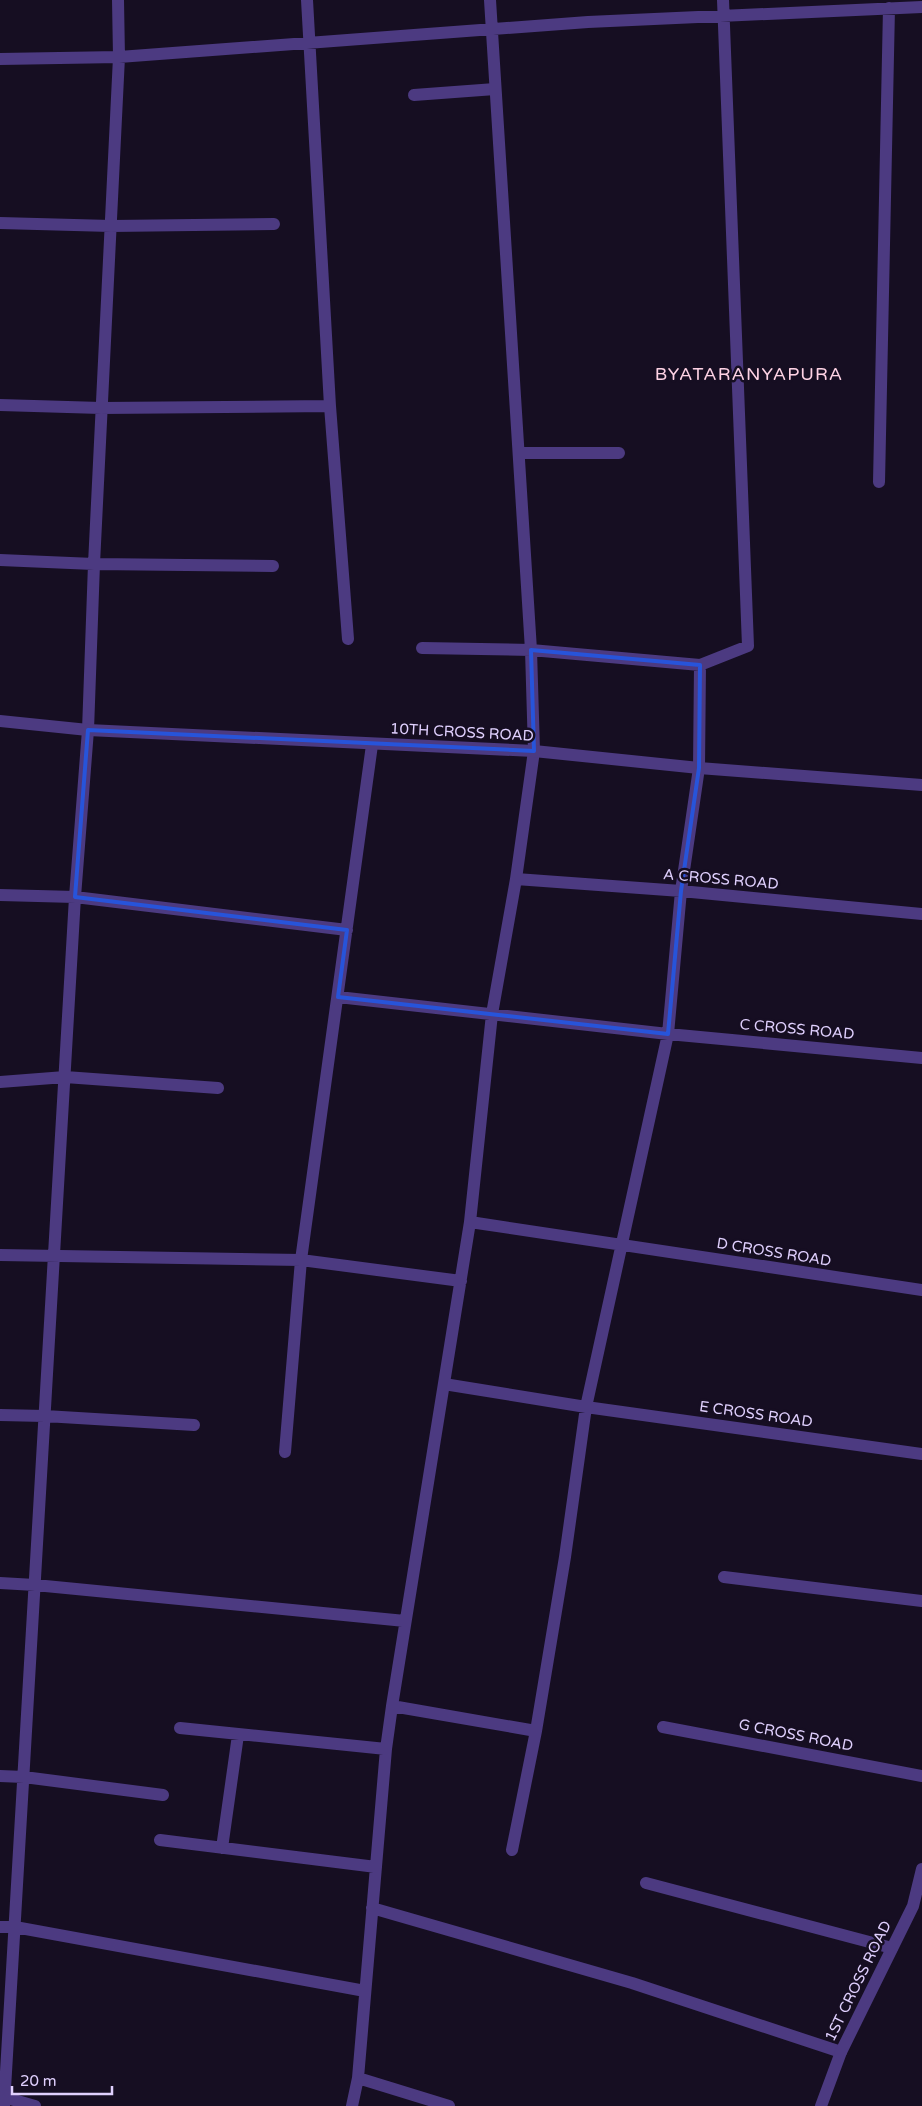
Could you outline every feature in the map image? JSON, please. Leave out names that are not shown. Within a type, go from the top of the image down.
[{"type":"street","points":[[34,2106],[3,2099],[24,1777],[75,897],[88,730],[101,408],[119,57],[118,0]]},
{"type":"street","points":[[307,0],[330,406],[348,640]]},
{"type":"street","points":[[352,2106],[358,2078],[386,1749],[470,1222],[492,1014],[516,879],[534,752],[531,650],[490,0]]},
{"type":"street","points":[[422,648],[531,650],[700,666],[748,646],[723,0]]},
{"type":"street","points":[[0,59],[119,57],[588,22],[922,7]]},
{"type":"street","points":[[879,482],[889,8]]},
{"type":"street","points":[[414,95],[496,89]]},
{"type":"street","points":[[0,223],[111,226],[274,224]]},
{"type":"street","points":[[0,405],[101,408],[330,406]]},
{"type":"street","points":[[518,454],[620,453]]},
{"type":"street","points":[[0,560],[94,564],[273,566]]},
{"type":"street","points":[[512,1850],[536,1731],[565,1557],[586,1407],[620,1245],[668,1034],[681,891],[699,768],[700,666]]},
{"type":"street","name":"10TH CROSS ROAD","points":[[0,721],[88,730],[534,752],[699,768],[922,785]]},
{"type":"street","points":[[285,1452],[300,1260],[372,745]]},
{"type":"street","name":"A CROSS ROAD","points":[[516,879],[681,891],[922,914]]},
{"type":"street","points":[[0,895],[75,897],[347,930]]},
{"type":"street","name":"C CROSS ROAD","points":[[338,997],[668,1034],[922,1058]]},
{"type":"street","points":[[0,1082],[65,1077],[218,1088]]},
{"type":"street","name":"D CROSS ROAD","points":[[470,1222],[922,1290]]},
{"type":"street","points":[[0,1255],[300,1260],[461,1281]]},
{"type":"street","name":"E CROSS ROAD","points":[[444,1384],[586,1407],[922,1454]]},
{"type":"street","points":[[0,1415],[194,1425]]},
{"type":"street","points":[[724,1577],[922,1601]]},
{"type":"street","points":[[0,1583],[405,1621]]},
{"type":"street","points":[[392,1706],[536,1731]]},
{"type":"street","name":"G CROSS ROAD","points":[[663,1726],[922,1776]]},
{"type":"street","points":[[180,1728],[386,1749]]},
{"type":"street","points":[[222,1848],[238,1734]]},
{"type":"street","points":[[0,1776],[24,1777],[163,1795]]},
{"type":"street","points":[[160,1840],[376,1867]]},
{"type":"street","name":"1ST CROSS ROAD","points":[[821,2106],[841,2052],[892,1948],[918,1907],[922,1869]]},
{"type":"street","points":[[646,1883],[892,1948]]},
{"type":"street","points":[[372,1908],[632,1983],[841,2052]]},
{"type":"street","points":[[0,1927],[15,1927],[365,1991]]},
{"type":"street","points":[[358,2078],[450,2106]]},
{"type":"highlighted area","points":[[531,650],[700,665],[699,768],[681,891],[668,1034],[338,997],[347,930],[75,897],[88,730],[534,751]]},
{"type":"district","name":"BYATARANYAPURA","points":[[749,374]]}]
